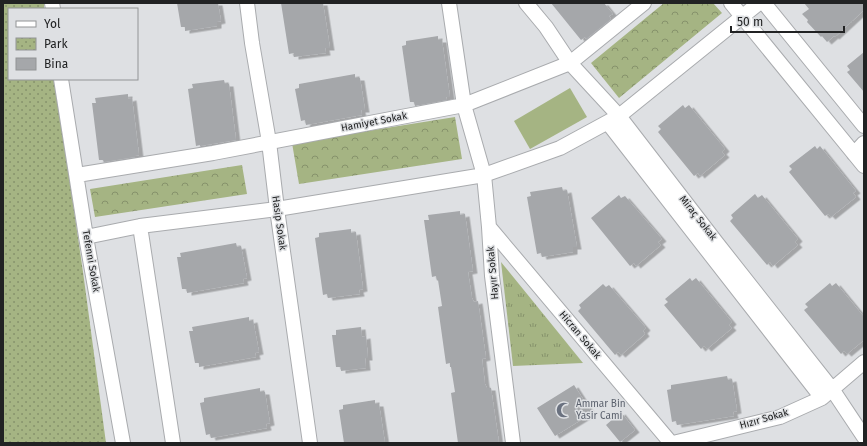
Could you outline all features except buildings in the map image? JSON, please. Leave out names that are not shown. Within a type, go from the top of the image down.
[{"type":"street","name":"Hasip Sokak","points":[[247,3],[252,43],[269,142],[310,443]]},
{"type":"street","points":[[449,3],[464,106]]},
{"type":"street","name":"Miraç Sokak","points":[[526,3],[546,27],[570,63],[614,120],[716,242],[827,393],[864,437]]},
{"type":"street","name":"Hamiyet Sokak","points":[[77,175],[213,153],[464,106],[570,63],[644,3]]},
{"type":"street","points":[[731,3],[864,166]]},
{"type":"street","points":[[86,238],[140,226],[277,209],[484,175],[560,148],[614,120],[759,3]]},
{"type":"street","points":[[764,3],[862,122]]},
{"type":"street","name":"Tefenni Sokak","points":[[61,80],[86,238],[123,443]]},
{"type":"street","name":"Hayır Sokak","points":[[464,106],[484,175],[492,276],[513,443]]},
{"type":"street","points":[[854,154],[864,143]]},
{"type":"street","points":[[140,226],[173,443]]},
{"type":"street","name":"Hicran Sokak","points":[[489,228],[672,443]]},
{"type":"street","name":"Hızır Sokak","points":[[672,443],[780,417],[827,393],[864,362]]},
{"type":"green space","points":[[3,3],[44,3],[44,8],[8,8],[8,80],[55,80],[106,443],[3,443]]},
{"type":"green space","points":[[664,3],[713,3],[722,13],[619,98],[591,63]]},
{"type":"green space","points":[[570,88],[587,117],[530,149],[514,121]]},
{"type":"green space","points":[[455,117],[462,159],[299,184],[292,143]]},
{"type":"green space","points":[[242,165],[247,194],[95,217],[90,189]]},
{"type":"green space","points":[[501,262],[583,363],[513,366]]},
{"type":"place","name":"Ammar Bin Yasir Cami","points":[[564,410]]}]
